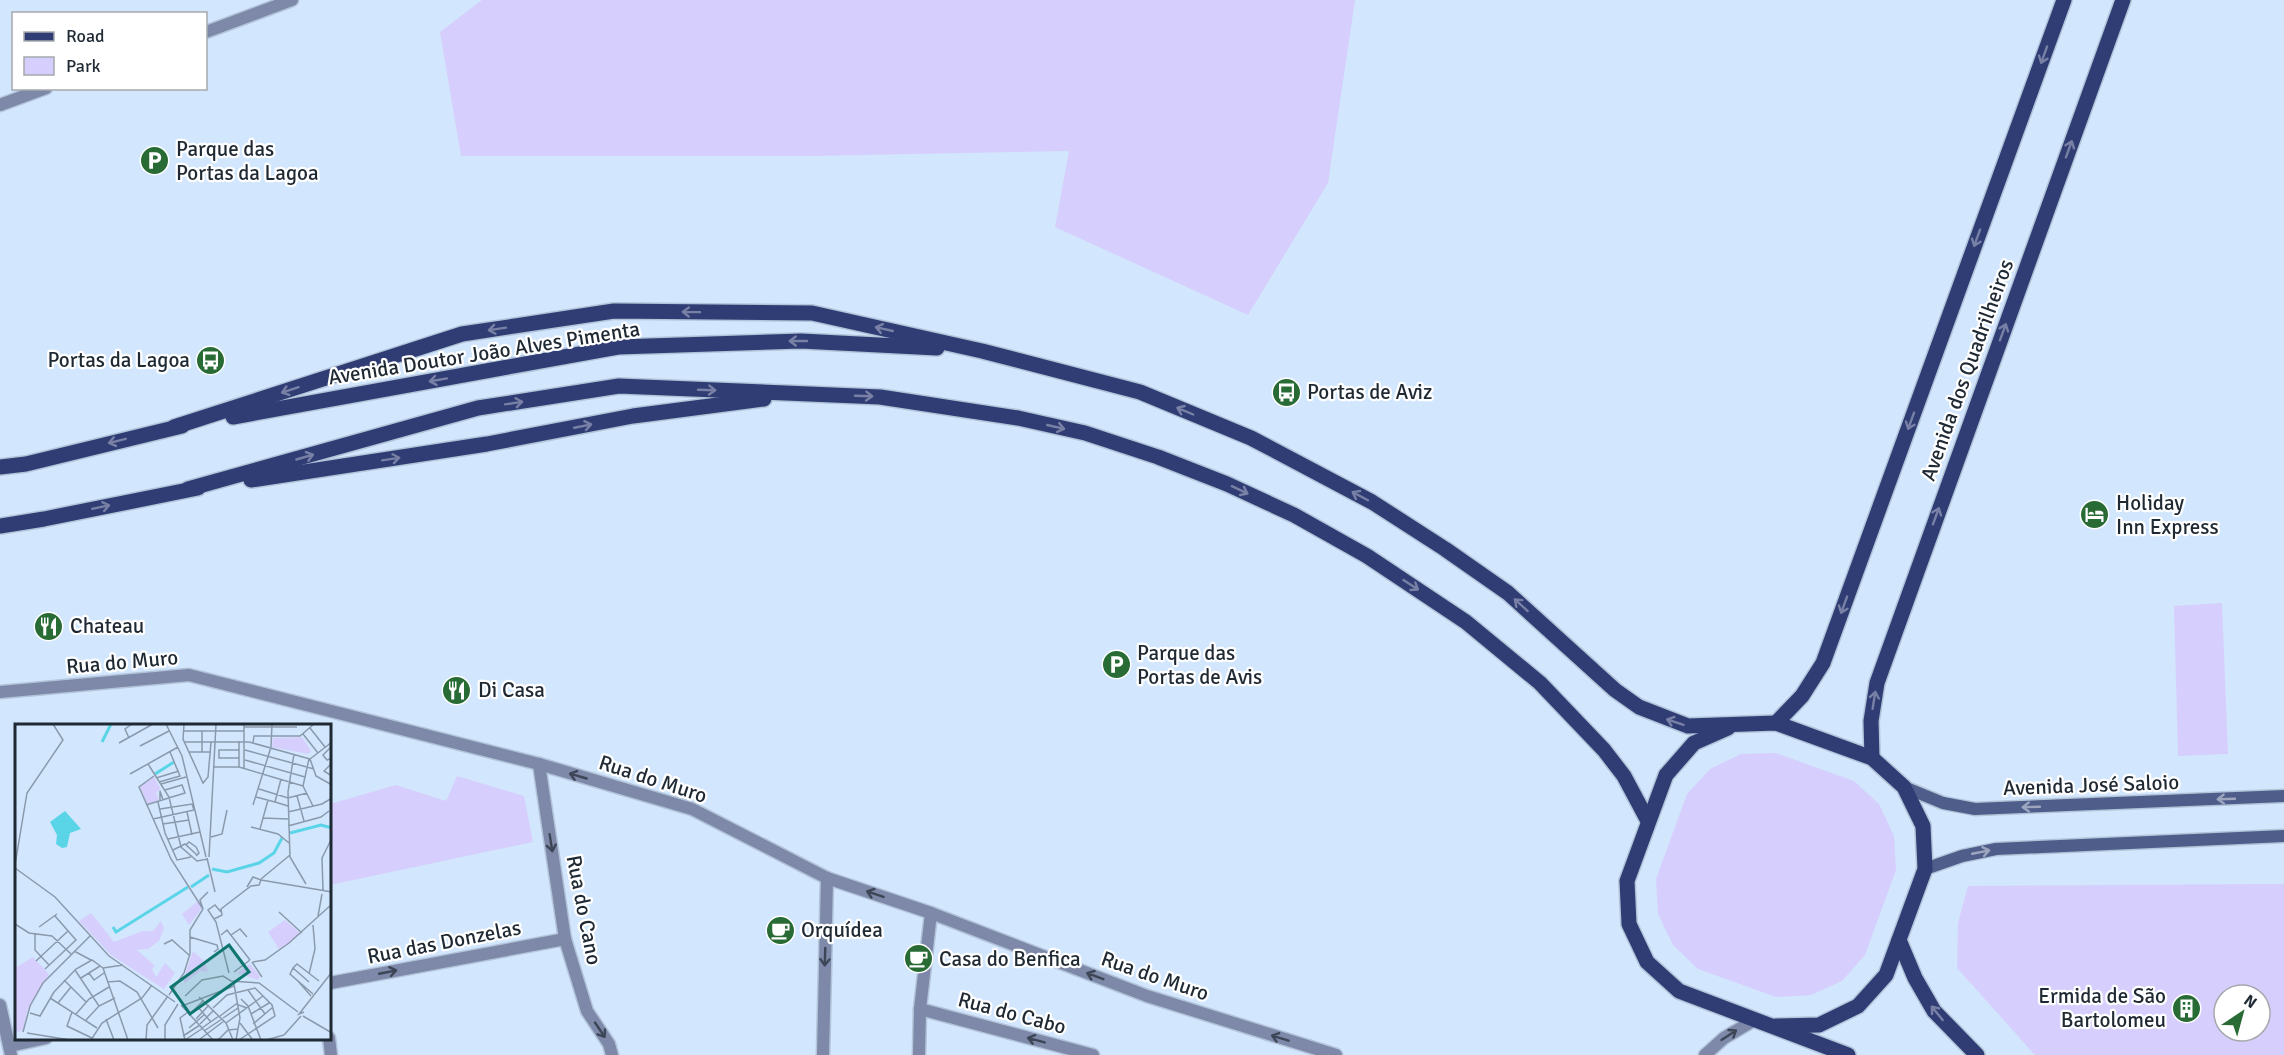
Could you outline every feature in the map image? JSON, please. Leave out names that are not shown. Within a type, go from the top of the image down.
[{"type":"main road","name":"Avenida dos Quadrilheiros","points":[[1776,723],[1802,696],[1823,663],[2064,0]]},
{"type":"main road","name":"Avenida dos Quadrilheiros","points":[[1872,759],[1871,721],[1877,683],[2123,0]]},
{"type":"main road","name":"Avenida Doutor João Alves Pimenta","points":[[174,427],[462,334],[614,311],[812,313],[982,351],[1140,392],[1251,438],[1372,502],[1445,549],[1508,593],[1615,690],[1639,707],[1688,726],[1776,723]]},
{"type":"main road","name":"Avenida Doutor João Alves Pimenta","points":[[0,466],[26,464],[174,427],[618,347],[801,340],[982,351]]},
{"type":"main road","points":[[188,489],[478,408],[619,386],[880,397],[1018,418],[1084,434],[1158,457],[1227,484],[1294,515],[1367,556],[1466,622],[1540,683],[1604,750],[1624,776],[1648,821]]},
{"type":"main road","points":[[0,526],[188,489],[487,444],[633,416],[806,394]]},
{"type":"main road","points":[[1776,723],[1872,759],[1904,787],[1923,826],[1925,869],[1886,975],[1858,1006],[1818,1025],[1776,1026]]},
{"type":"main road","points":[[1733,725],[1694,743],[1666,775],[1627,881],[1629,924],[1647,962],[1680,991],[1848,1055]]},
{"type":"main road","name":"Avenida José Saloio","points":[[1904,787],[1943,803],[1976,809],[2284,796]]},
{"type":"main road","points":[[1925,869],[1962,856],[1996,849],[2284,836]]},
{"type":"main road","points":[[1899,940],[1915,978],[1934,1011],[1977,1055]]},
{"type":"street","points":[[207,32],[292,0]]},
{"type":"street","points":[[0,105],[41,90]]},
{"type":"street","name":"Rua do Muro","points":[[0,692],[189,675],[539,764],[692,809],[827,878],[931,913],[1147,996],[1336,1055]]},
{"type":"street","name":"Rua do Cano","points":[[539,764],[565,939],[587,1011],[609,1044],[612,1055]]},
{"type":"street","points":[[823,1055],[827,878]]},
{"type":"street","points":[[919,1055],[920,1009],[931,913]]},
{"type":"street","name":"Rua das Donzelas","points":[[332,983],[565,939]]},
{"type":"street","points":[[0,1005],[11,1050],[40,1040]]},
{"type":"street","name":"Rua do Cabo","points":[[920,1009],[1093,1055]]},
{"type":"street","points":[[1706,1055],[1724,1038],[1756,1019]]},
{"type":"street","points":[[329,1040],[331,1055]]},
{"type":"green space","points":[[482,0],[1355,0],[1328,183],[1248,315],[1055,227],[1069,151],[810,156],[461,156],[440,32]]},
{"type":"green space","points":[[2222,603],[2228,754],[2178,756],[2174,606]]},
{"type":"green space","points":[[1776,753],[1854,781],[1879,804],[1894,836],[1896,870],[1865,955],[1842,981],[1811,995],[1776,997],[1698,969],[1673,945],[1658,914],[1656,879],[1687,794],[1710,769],[1741,754]]},
{"type":"green space","points":[[457,776],[524,796],[533,842],[332,885],[332,803],[396,785],[446,801]]},
{"type":"green space","points":[[2284,884],[2284,1055],[2035,1055],[1957,968],[1958,923],[1968,886]]},
{"type":"place","name":"Parque das Portas da Lagoa","points":[[155,161]]},
{"type":"place","name":"Portas da Lagoa","points":[[211,360]]},
{"type":"place","name":"Portas de Aviz","points":[[1286,392]]},
{"type":"place","name":"Holiday Inn Express","points":[[2095,515]]},
{"type":"place","name":"Chateau","points":[[49,626]]},
{"type":"place","name":"Parque das Portas de Avis","points":[[1116,665]]},
{"type":"place","name":"Di Casa","points":[[457,690]]},
{"type":"place","name":"Orquídea","points":[[780,930]]},
{"type":"place","name":"Casa do Benfica","points":[[918,959]]},
{"type":"place","name":"Ermida de São Bartolomeu","points":[[2187,1008]]}]
